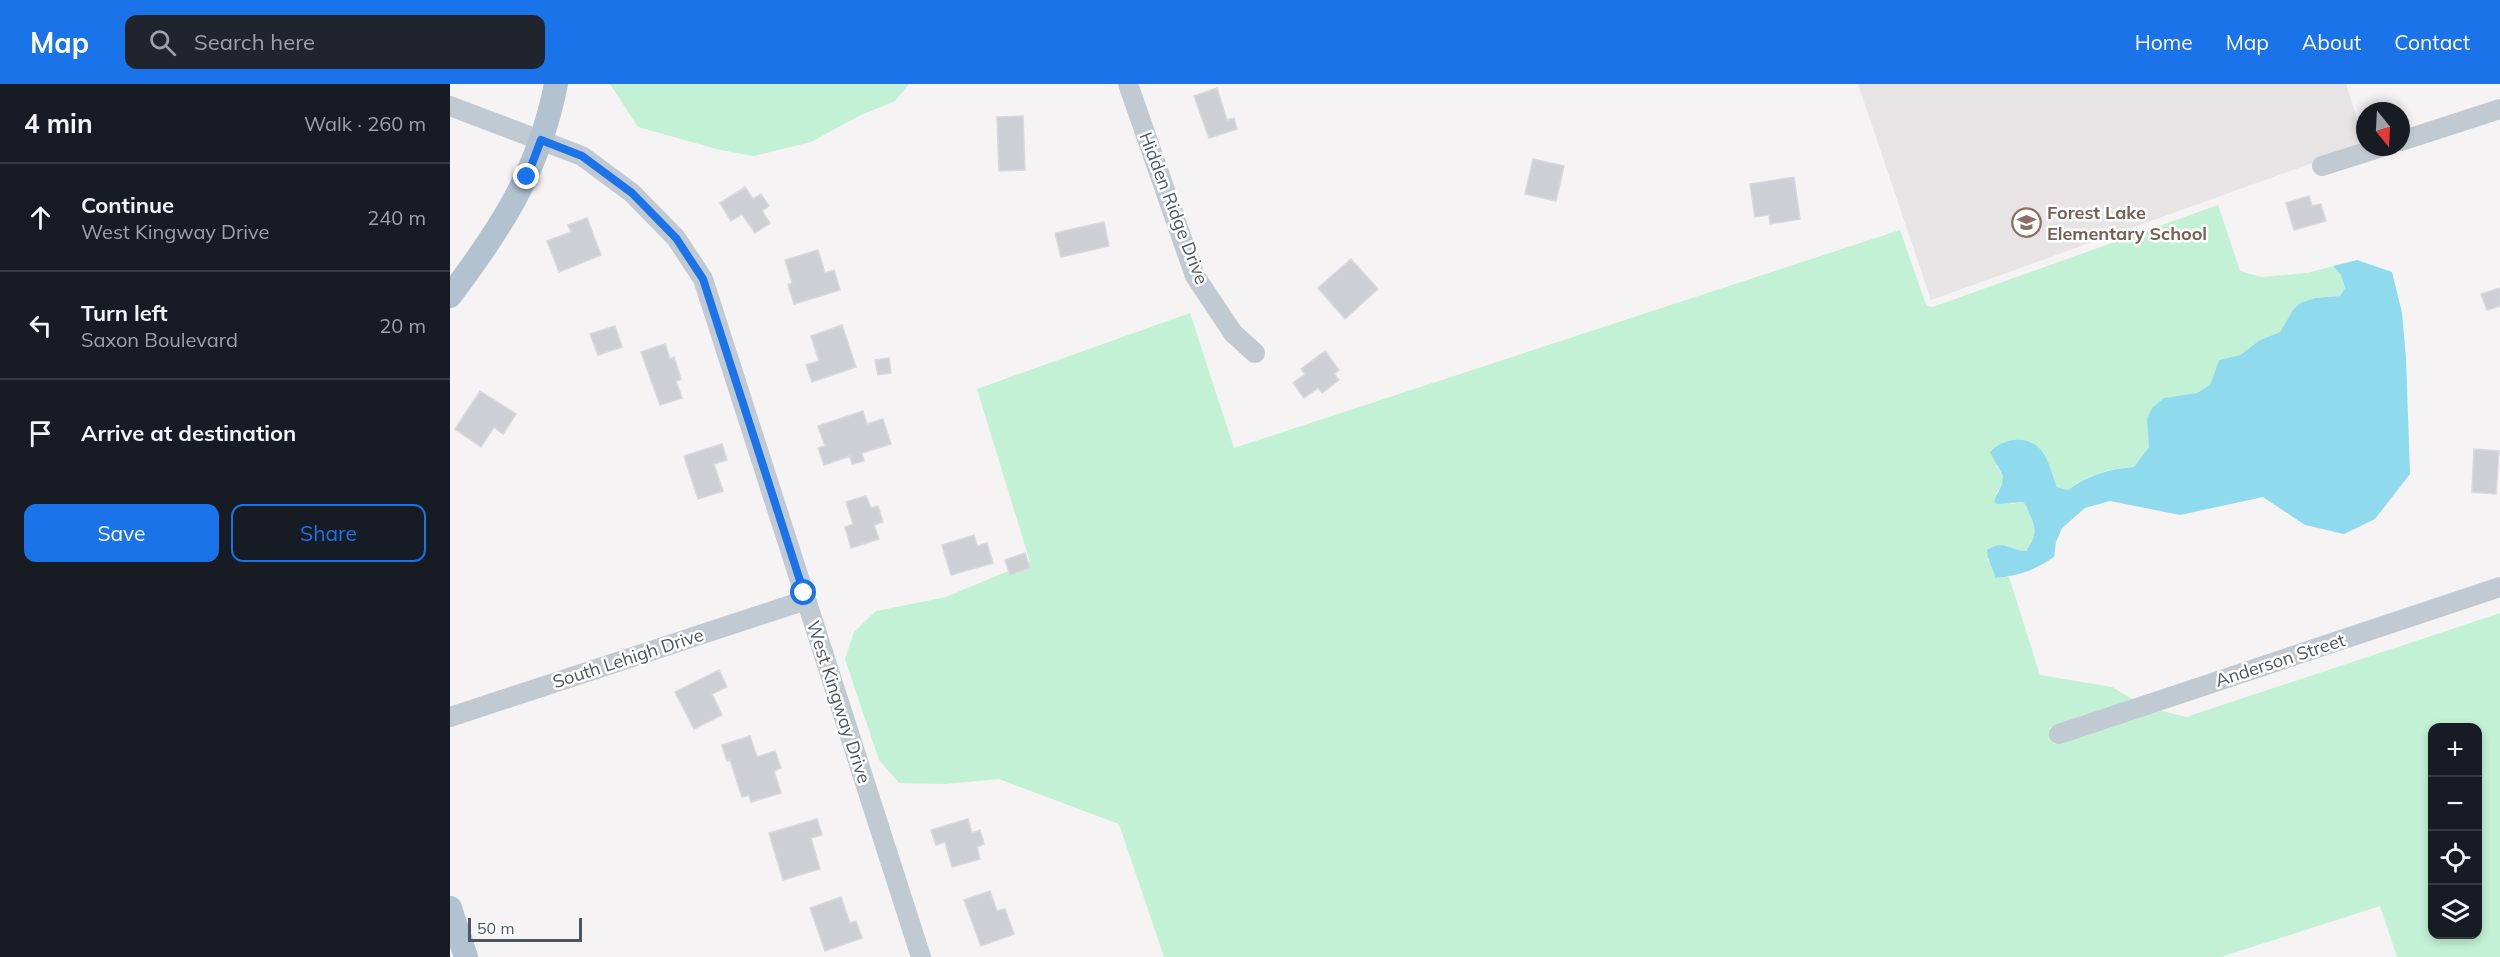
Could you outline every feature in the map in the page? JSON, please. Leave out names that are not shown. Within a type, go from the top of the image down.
[{"type":"main road","points":[[450,296],[509,212],[527,177],[541,140],[556,84]]},
{"type":"main road","points":[[450,908],[466,957]]},
{"type":"street","name":"Hidden Ridge Drive","points":[[1128,84],[1196,276],[1233,333],[1255,353]]},
{"type":"street","name":"West Kingway Drive","points":[[450,106],[582,156],[632,193],[676,238],[703,279],[921,957]]},
{"type":"street","points":[[2410,138],[2500,109]]},
{"type":"street","points":[[2322,166],[2356,155]]},
{"type":"street","name":"Anderson Street","points":[[2059,734],[2500,587]]},
{"type":"street","name":"South Lehigh Drive","points":[[450,717],[806,600]]},
{"type":"shaded area","name":"Forest Lake Elementary School","points":[[1858,84],[2346,84],[2356,116],[2356,147],[1931,300]]},
{"type":"green space","points":[[610,84],[909,84],[895,101],[859,116],[811,142],[754,156],[720,150],[638,127]]},
{"type":"green space","points":[[2218,205],[2240,271],[2262,277],[2308,273],[2333,266],[2341,275],[2345,288],[2340,296],[2315,298],[2300,303],[2280,332],[2260,340],[2240,355],[2219,360],[2210,385],[2197,393],[2165,398],[2149,447],[2134,467],[2099,473],[2068,490],[2057,487],[2047,462],[2039,450],[2015,440],[1996,466],[2003,476],[2002,484],[1996,494],[2012,504],[2024,503],[2034,525],[2034,537],[2026,551],[2016,551],[2006,545],[1987,559],[1994,569],[1995,578],[2009,577],[2040,675],[2112,687],[2134,700],[2049,728],[2054,744],[2159,710],[2186,717],[2500,613],[2500,957],[2397,957],[2380,906],[2221,957],[1164,957],[1119,824],[999,779],[945,784],[899,783],[879,760],[845,659],[854,632],[876,611],[946,597],[1030,562],[977,389],[1190,313],[1234,448],[1900,230],[1927,306],[1933,307]]},
{"type":"water","points":[[2357,260],[2392,272],[2402,313],[2406,358],[2410,474],[2375,519],[2344,534],[2305,525],[2263,497],[2180,515],[2110,501],[2085,508],[2062,528],[2056,542],[2054,557],[2026,572],[1995,578],[1987,550],[2002,545],[2026,551],[2034,537],[2034,529],[2023,502],[1997,504],[1994,501],[2003,476],[1990,452],[2000,444],[2012,440],[2032,443],[2044,455],[2057,487],[2068,490],[2099,474],[2134,467],[2149,447],[2147,419],[2152,408],[2164,398],[2197,393],[2210,385],[2219,360],[2240,355],[2260,340],[2280,332],[2300,303],[2315,298],[2340,296],[2345,288],[2341,275],[2333,266]]},
{"type":"building","points":[[1217,88],[1227,120],[1234,118],[1237,129],[1209,138],[1194,96]]},
{"type":"building","points":[[1023,116],[1025,170],[999,171],[997,117]]},
{"type":"building","points":[[1533,159],[1564,166],[1556,201],[1525,194]]},
{"type":"building","points":[[1794,177],[1800,219],[1770,224],[1769,215],[1755,217],[1750,184]]},
{"type":"building","points":[[745,187],[753,199],[761,194],[769,206],[762,211],[770,223],[755,233],[742,214],[731,221],[720,203]]},
{"type":"building","points":[[2309,196],[2312,206],[2321,204],[2326,221],[2294,230],[2286,203]]},
{"type":"building","points":[[587,218],[601,255],[559,272],[547,241],[571,232],[568,225]]},
{"type":"building","points":[[1104,222],[1109,246],[1061,257],[1055,233]]},
{"type":"building","points":[[818,250],[825,273],[834,270],[840,290],[794,304],[788,285],[792,283],[785,260]]},
{"type":"building","points":[[1351,259],[1378,289],[1345,319],[1318,288]]},
{"type":"building","points":[[2500,288],[2500,306],[2487,310],[2481,294]]},
{"type":"building","points":[[842,325],[856,367],[812,382],[806,365],[819,361],[811,336]]},
{"type":"building","points":[[615,326],[622,347],[598,355],[590,334]]},
{"type":"building","points":[[665,344],[670,359],[674,357],[681,379],[676,381],[682,398],[660,405],[641,352]]},
{"type":"building","points":[[1325,351],[1339,370],[1334,374],[1339,380],[1322,393],[1318,388],[1304,398],[1293,383],[1305,374],[1301,369]]},
{"type":"building","points":[[889,358],[891,373],[878,375],[875,360]]},
{"type":"building","points":[[480,391],[516,414],[503,434],[494,427],[481,447],[455,429]]},
{"type":"building","points":[[863,411],[867,424],[883,419],[891,444],[862,453],[864,461],[852,464],[850,456],[824,465],[818,448],[825,446],[818,426]]},
{"type":"building","points":[[722,444],[727,460],[714,464],[723,491],[698,499],[684,456]]},
{"type":"building","points":[[2474,449],[2499,451],[2496,494],[2472,492]]},
{"type":"building","points":[[866,496],[871,508],[878,506],[883,522],[874,525],[879,539],[851,548],[845,527],[853,524],[846,502]]},
{"type":"building","points":[[974,535],[977,546],[987,543],[993,563],[951,575],[942,545]]},
{"type":"building","points":[[1025,553],[1030,568],[1010,575],[1005,560]]},
{"type":"building","points":[[719,670],[727,687],[712,694],[722,715],[694,729],[675,692]]},
{"type":"building","points":[[750,736],[757,757],[775,751],[781,768],[774,771],[781,793],[751,802],[749,795],[742,797],[730,760],[727,761],[722,745]]},
{"type":"building","points":[[817,819],[822,835],[811,838],[820,869],[783,880],[769,833]]},
{"type":"building","points":[[968,819],[972,833],[980,830],[984,844],[977,847],[980,859],[952,867],[945,842],[936,845],[931,830]]},
{"type":"building","points":[[990,891],[997,911],[1005,909],[1014,934],[981,946],[964,900]]},
{"type":"building","points":[[841,897],[850,923],[856,921],[862,938],[825,951],[810,908]]},
{"type":"place","name":"Forest Lake Elementary School","points":[[2026,222]]},
{"type":"route","points":[[527,177],[541,140],[582,156],[632,193],[676,238],[703,279],[804,593]]}]
